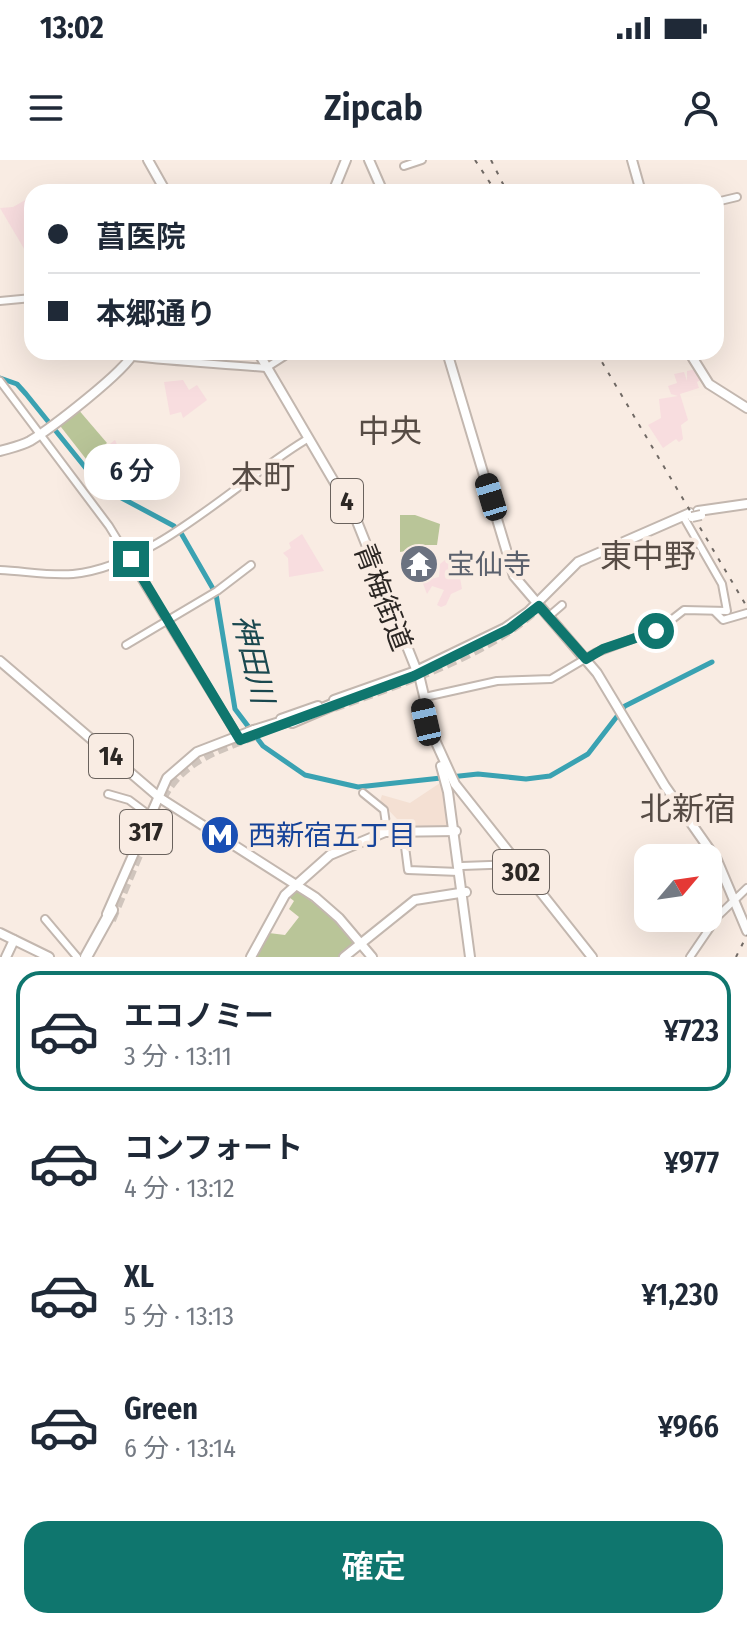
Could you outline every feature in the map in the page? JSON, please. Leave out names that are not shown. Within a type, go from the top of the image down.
[{"type":"highway","points":[[248,734],[341,701]]},
{"type":"highway","points":[[87,957],[113,910]]},
{"type":"main road","points":[[147,160],[160,184]]},
{"type":"main road","points":[[336,184],[346,160]]},
{"type":"main road","points":[[369,160],[380,184]]},
{"type":"main road","points":[[632,160],[639,184]]},
{"type":"main road","points":[[0,451],[24,444],[40,434],[127,360]]},
{"type":"main road","name":"青梅街道","points":[[262,360],[309,438],[353,520],[425,697],[433,733],[449,776],[472,957]]},
{"type":"main road","points":[[449,360],[513,574],[586,659],[620,710],[717,860],[747,931]]},
{"type":"main road","points":[[694,360],[709,384],[747,408]]},
{"type":"main road","name":"317","points":[[87,957],[116,898],[158,796],[184,761],[427,668],[511,624],[538,604],[578,562],[692,515],[747,506]]},
{"type":"main road","name":"14","points":[[0,661],[158,796]]},
{"type":"main road","name":"青梅街道","points":[[415,673],[431,743],[449,776]]},
{"type":"main road","name":"302","points":[[449,776],[453,800],[518,865],[588,955]]},
{"type":"main road","points":[[158,796],[315,897],[374,957]]},
{"type":"main road","name":"317","points":[[87,957],[118,906],[158,796]]},
{"type":"main road","name":"302","points":[[453,800],[469,809],[518,865],[588,955]]},
{"type":"main road","points":[[251,957],[295,884],[330,855],[387,831],[454,831]]},
{"type":"main road","points":[[344,957],[415,906],[464,894]]},
{"type":"main road","points":[[0,933],[49,957]]},
{"type":"main road","points":[[6,957],[14,940]]},
{"type":"main road","points":[[352,957],[364,944]]},
{"type":"street","points":[[404,166],[422,160]]},
{"type":"street","points":[[724,200],[737,197]]},
{"type":"street","points":[[0,301],[24,299]]},
{"type":"street","points":[[166,360],[192,365],[229,362],[266,368],[278,360]]},
{"type":"street","points":[[0,381],[129,556],[167,620],[248,734]]},
{"type":"street","points":[[0,570],[77,574],[129,556],[178,530],[309,438]]},
{"type":"street","points":[[425,697],[497,681],[547,680],[603,649],[648,635],[684,610],[727,611],[723,587],[692,515]]},
{"type":"street","points":[[126,645],[213,593],[251,565]]},
{"type":"street","points":[[548,617],[562,605]]},
{"type":"street","points":[[715,612],[723,620],[747,613]]},
{"type":"street","points":[[363,793],[385,812],[387,831]]},
{"type":"street","points":[[108,794],[129,800],[149,815]]},
{"type":"street","points":[[403,831],[408,870],[518,865]]},
{"type":"street","points":[[690,957],[733,900],[747,888]]},
{"type":"street","points":[[45,919],[77,957]]},
{"type":"shaded area","points":[[24,201],[24,249],[0,208],[13,207]]},
{"type":"shaded area","points":[[697,369],[703,379],[697,382],[699,388],[680,394],[688,420],[681,425],[683,439],[679,442],[676,439],[663,448],[648,425],[661,418],[659,399],[678,396],[671,394],[668,386],[677,383],[674,374],[684,372],[687,381],[687,371]]},
{"type":"shaded area","points":[[183,380],[189,390],[197,385],[207,400],[183,418],[181,412],[170,415],[164,382]]},
{"type":"shaded area","points":[[115,440],[125,462],[119,468],[134,458],[138,469],[121,485],[113,476],[119,469],[105,480],[87,462]]},
{"type":"shaded area","points":[[302,534],[324,571],[289,577],[288,558],[283,553],[291,548],[289,543]]},
{"type":"shaded area","points":[[445,560],[457,560],[462,589],[451,594],[446,605],[441,607],[437,605],[444,590],[432,586],[427,594],[422,581],[439,577],[440,564]]},
{"type":"shaded area","points":[[264,636],[261,645],[269,657],[251,679],[241,666],[240,650]]},
{"type":"shaded area","points":[[443,781],[449,824],[446,828],[390,828],[397,819],[380,801],[382,795],[410,803]]},
{"type":"green space","points":[[77,408],[107,443],[86,459],[61,427],[61,421]]},
{"type":"green space","points":[[400,515],[415,515],[440,524],[437,545],[412,545],[412,550],[400,552]]},
{"type":"green space","points":[[297,891],[336,919],[353,939],[353,945],[338,957],[255,957],[269,933],[285,935],[299,917],[289,909],[294,901],[289,897]]},
{"type":"waterway","name":"神田川","points":[[0,378],[17,384],[101,487],[174,526],[181,533],[216,594],[235,709],[263,746],[305,775],[358,787],[478,774],[526,779],[550,776],[588,754],[625,706],[712,662]]},
{"type":"tunnel","points":[[334,707],[467,654],[492,641],[535,610]]},
{"type":"tunnel","points":[[162,798],[191,764],[216,750],[259,734]]},
{"type":"tunnel","points":[[111,920],[151,824]]},
{"type":"railway","points":[[475,160],[491,184]]},
{"type":"railway","points":[[491,160],[503,184]]},
{"type":"railway","points":[[601,360],[747,607]]},
{"type":"railway","points":[[736,957],[747,935]]},
{"type":"place","name":"宝仙寺","points":[[419,564]]},
{"type":"place","name":"西新宿五丁目","points":[[220,835]]},
{"type":"district","name":"中央","points":[[390,431]]},
{"type":"district","name":"本町","points":[[263,477]]},
{"type":"district","name":"東中野","points":[[648,556]]},
{"type":"district","name":"北新宿","points":[[688,809]]},
{"type":"route","points":[[131,559],[240,740],[414,676],[509,629],[539,606],[586,659],[603,649],[656,631]]}]
